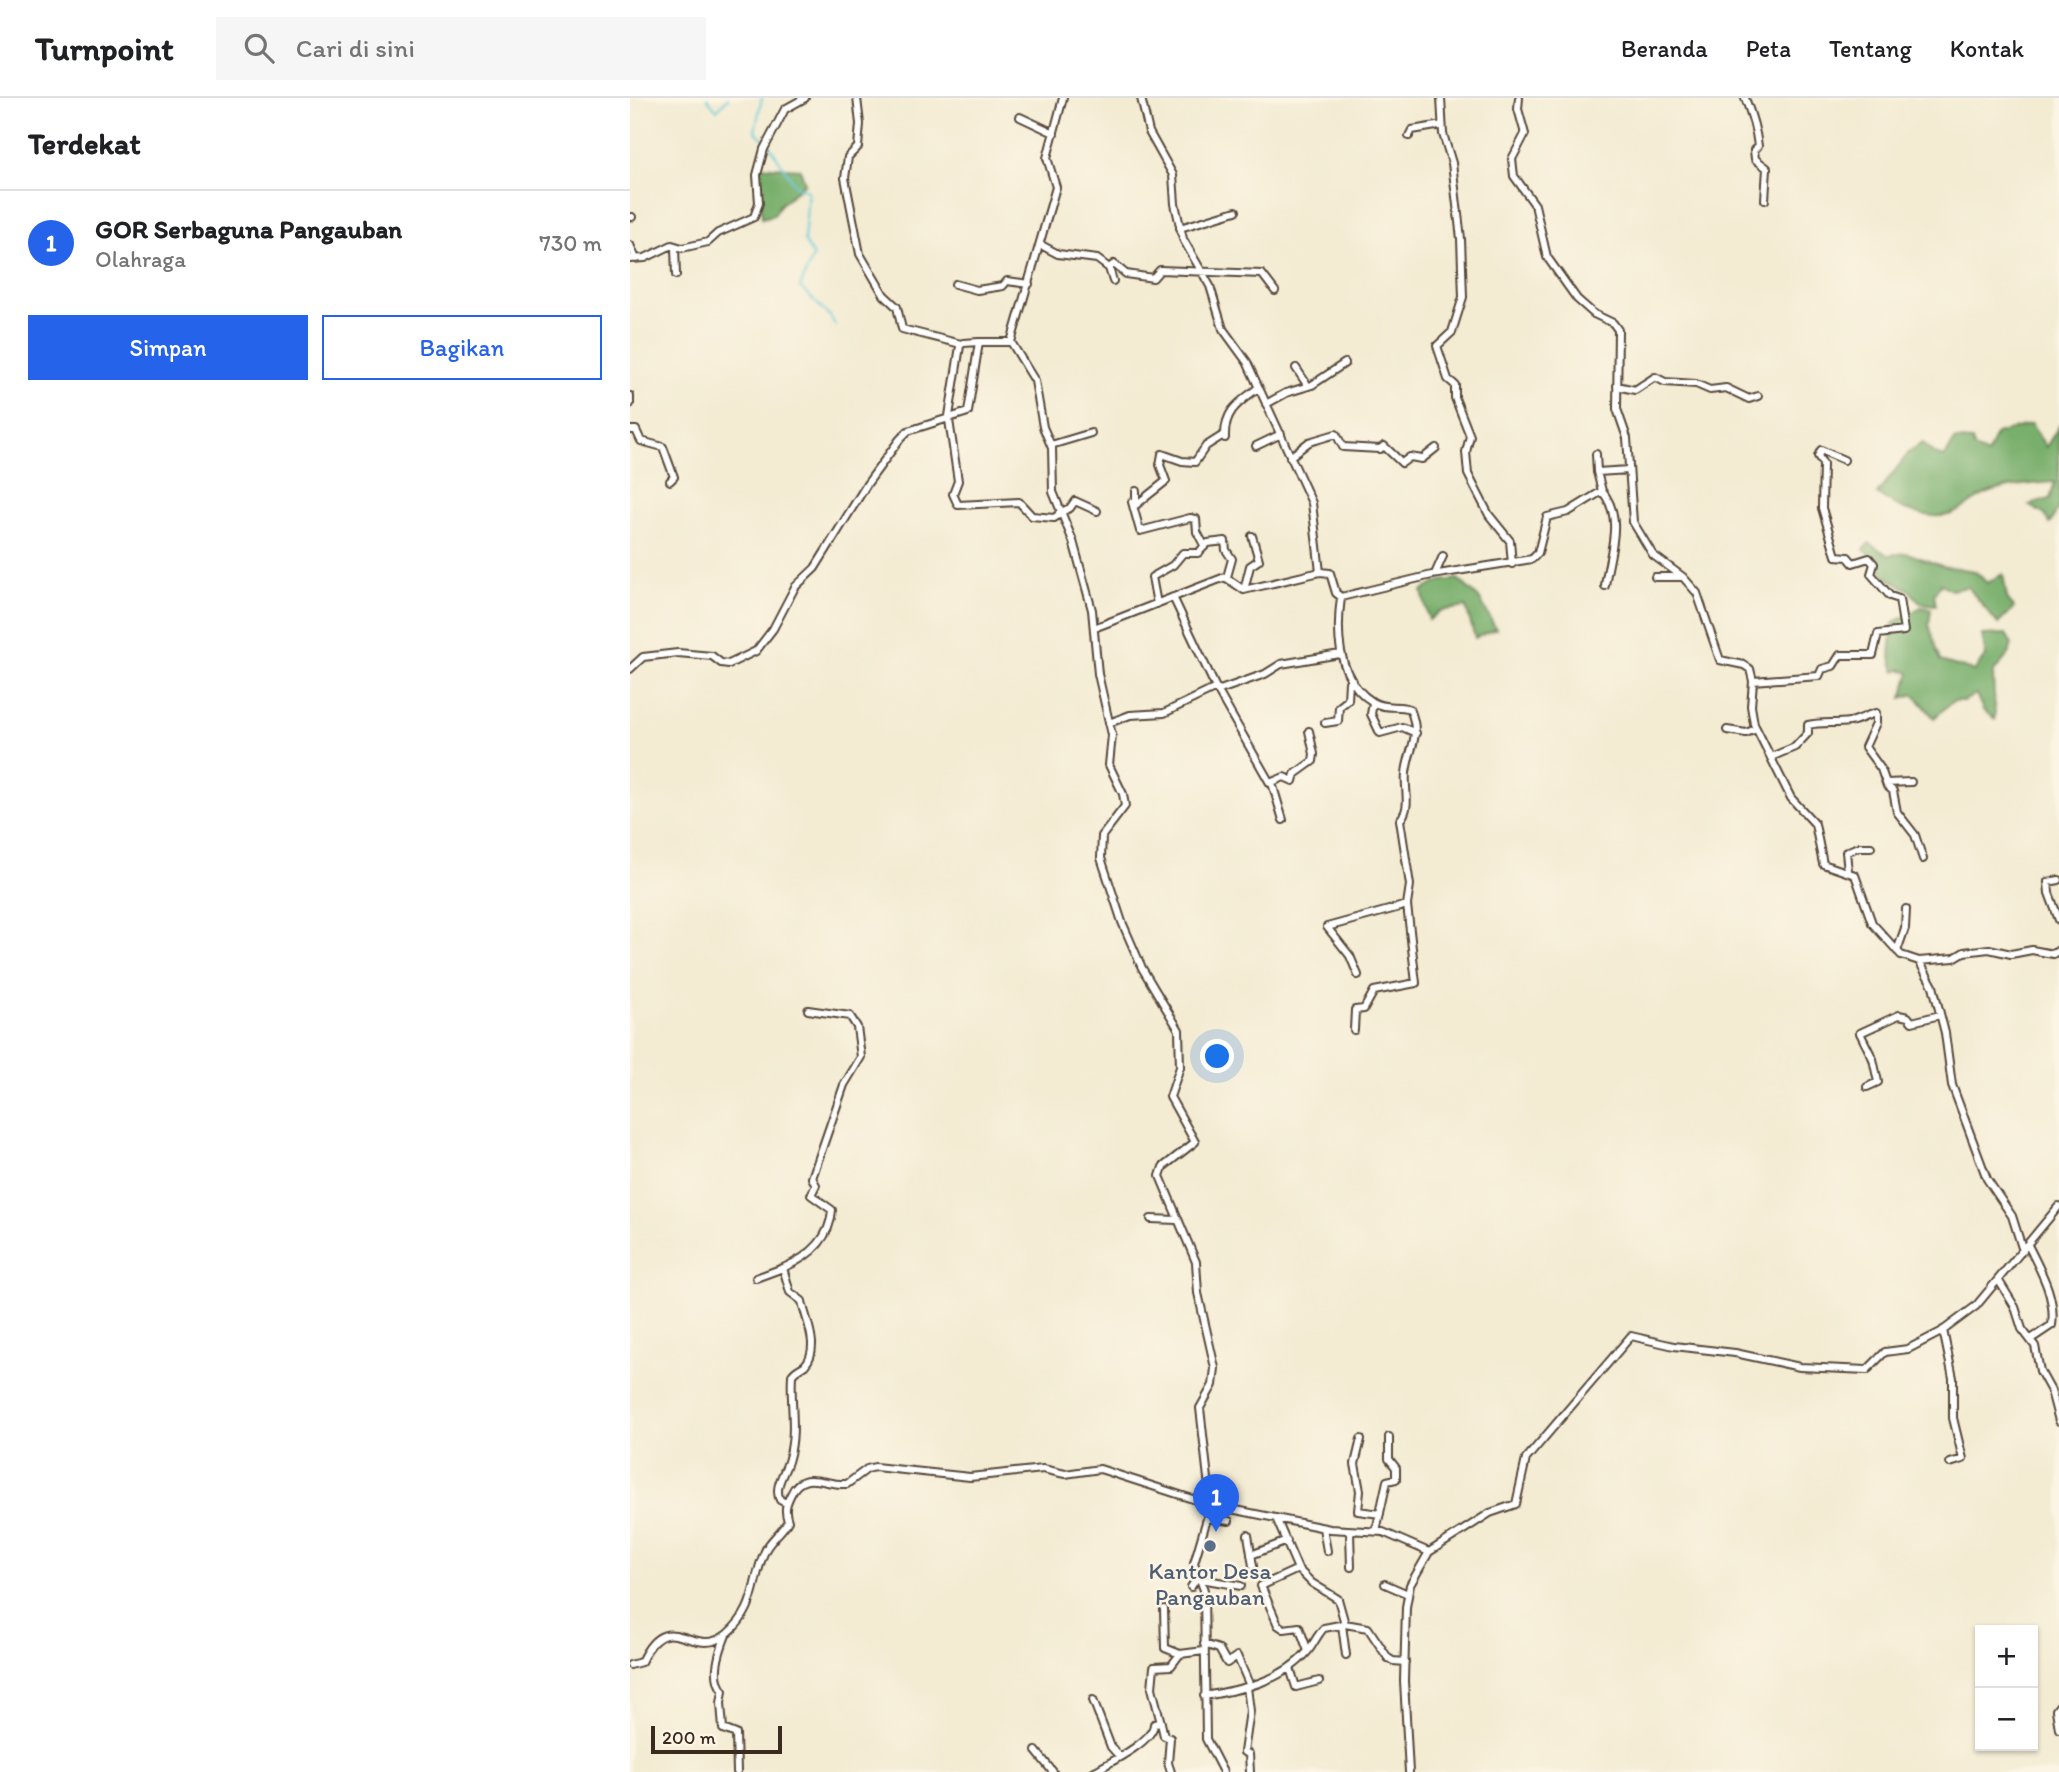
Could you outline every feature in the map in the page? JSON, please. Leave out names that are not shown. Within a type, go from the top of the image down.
[{"type":"street","points":[[630,245],[633,259],[676,247],[708,242],[718,233],[754,217],[759,203],[757,175],[764,149],[785,109],[806,98]]},
{"type":"street","points":[[857,98],[860,114],[858,147],[848,157],[845,178],[860,254],[884,295],[897,307],[902,329],[961,344],[1012,342]]},
{"type":"street","points":[[1063,98],[1047,163],[1056,179],[1056,187],[1012,342],[1035,381],[1043,427],[1051,445],[1053,492],[1073,541],[1094,628],[1098,674],[1112,735],[1109,765],[1123,794],[1125,806],[1102,836],[1102,866],[1142,968],[1176,1020],[1181,1044],[1182,1055],[1170,1097],[1195,1142],[1163,1167],[1160,1176],[1196,1262],[1198,1293],[1215,1368],[1213,1385],[1200,1408],[1211,1505],[1194,1563],[1200,1577],[1206,1739],[1223,1772]]},
{"type":"street","points":[[1141,98],[1149,132],[1173,175],[1180,228],[1199,270],[1210,286],[1223,329],[1238,345],[1312,503],[1320,572]]},
{"type":"street","points":[[1441,98],[1442,125],[1452,163],[1461,239],[1463,297],[1452,332],[1437,346],[1448,379],[1455,385],[1455,398],[1470,436],[1466,459],[1468,474],[1489,515],[1510,541],[1511,565]]},
{"type":"street","points":[[1519,98],[1518,109],[1525,134],[1512,159],[1514,176],[1535,205],[1543,244],[1555,269],[1579,302],[1598,317],[1613,323],[1618,330],[1618,414],[1627,438],[1637,531],[1653,555],[1683,577],[1697,593],[1719,658],[1750,669],[1753,681],[1751,717],[1791,798],[1815,824],[1823,864],[1839,872],[1848,871],[1855,875],[1872,923],[1897,951],[1919,961],[1930,962],[1989,949],[2011,954],[2032,950],[2053,954],[2059,950]]},
{"type":"street","points":[[1744,98],[1748,113],[1755,121],[1755,160],[1767,169],[1765,200]]},
{"type":"street","points":[[1020,117],[1054,132]]},
{"type":"street","points":[[1409,136],[1412,130],[1442,125]]},
{"type":"street","points":[[1180,228],[1236,211]]},
{"type":"street","points":[[1041,246],[1058,254],[1097,259],[1110,268],[1113,281]]},
{"type":"street","points":[[676,247],[676,275]]},
{"type":"street","points":[[1110,268],[1114,264],[1126,274],[1153,278],[1160,270],[1262,274],[1275,291]]},
{"type":"street","points":[[955,284],[978,290],[1004,285],[1007,281],[1028,284]]},
{"type":"street","points":[[630,669],[643,656],[693,653],[729,664],[756,651],[777,623],[795,587],[815,568],[863,490],[900,439],[920,427],[966,414],[979,342]]},
{"type":"street","points":[[961,344],[949,418],[958,481],[953,494],[958,506],[1019,502],[1032,516],[1054,518],[1070,508],[1075,501],[1097,511]]},
{"type":"street","points":[[1266,404],[1286,393],[1308,387],[1345,363]]},
{"type":"street","points":[[1296,368],[1308,387]]},
{"type":"street","points":[[1616,386],[1635,390],[1655,377],[1665,382],[1696,384],[1710,390],[1726,388],[1749,399],[1758,396]]},
{"type":"street","points":[[1204,545],[1197,532],[1196,519],[1190,518],[1140,531],[1131,498],[1135,493],[1137,505],[1166,481],[1160,464],[1163,453],[1182,461],[1195,462],[1206,446],[1225,436],[1231,408],[1258,388]]},
{"type":"street","points":[[630,396],[630,404]]},
{"type":"street","points":[[630,430],[636,430],[641,441],[663,447],[674,477],[670,481]]},
{"type":"street","points":[[1051,445],[1091,433]]},
{"type":"street","points":[[1256,446],[1281,434]]},
{"type":"street","points":[[1290,457],[1309,442],[1336,434],[1343,447],[1380,449],[1384,446],[1402,463],[1410,457],[1422,459],[1436,448]]},
{"type":"street","points":[[1753,681],[1819,676],[1822,669],[1833,666],[1840,655],[1873,655],[1878,634],[1904,631],[1899,598],[1890,596],[1871,575],[1874,564],[1869,558],[1853,563],[1849,558],[1836,556],[1823,509],[1823,463],[1818,456],[1821,450],[1844,460]]},
{"type":"street","points":[[1596,454],[1602,491],[1612,505],[1614,530],[1605,586]]},
{"type":"street","points":[[1597,472],[1629,470]]},
{"type":"street","points":[[1341,597],[1436,574],[1511,565],[1532,559],[1538,553],[1547,517],[1568,512],[1602,491]]},
{"type":"street","points":[[1244,590],[1250,566],[1259,560],[1252,536]]},
{"type":"street","points":[[1157,604],[1153,578],[1172,565],[1183,553],[1198,552],[1204,545],[1225,541],[1232,559],[1227,577]]},
{"type":"street","points":[[1436,574],[1443,556]]},
{"type":"street","points":[[1227,577],[1239,589],[1244,590],[1320,572],[1330,573],[1336,593],[1341,597]]},
{"type":"street","points":[[1094,628],[1227,577]]},
{"type":"street","points":[[1655,577],[1683,577]]},
{"type":"street","points":[[1173,597],[1216,689],[1267,781],[1272,783],[1283,820]]},
{"type":"street","points":[[1341,597],[1340,654],[1352,680],[1374,703],[1392,708],[1407,706],[1412,713],[1416,733],[1415,745],[1406,770],[1407,811],[1400,820],[1410,885],[1407,905],[1416,983],[1374,991],[1364,1009],[1355,1010],[1354,1030]]},
{"type":"street","points":[[1109,723],[1130,715],[1164,713],[1216,689],[1265,674],[1281,664],[1340,654]]},
{"type":"street","points":[[1325,723],[1338,721],[1339,707],[1348,700],[1349,682],[1352,680]]},
{"type":"street","points":[[1374,703],[1371,714],[1380,733],[1402,727],[1416,733]]},
{"type":"street","points":[[1770,757],[1795,747],[1808,733],[1808,725],[1828,720],[1851,722],[1863,715],[1876,713],[1876,723],[1865,747],[1881,769],[1886,783],[1894,791],[1897,811],[1918,841],[1923,859]]},
{"type":"street","points":[[1727,730],[1745,733],[1756,729]]},
{"type":"street","points":[[1272,783],[1284,777],[1293,781],[1295,774],[1313,761],[1309,731]]},
{"type":"street","points":[[1886,783],[1911,782]]},
{"type":"street","points":[[1848,871],[1846,852],[1858,847],[1871,847]]},
{"type":"street","points":[[2059,880],[2048,882],[2059,920]]},
{"type":"street","points":[[1358,975],[1350,955],[1327,927],[1407,905]]},
{"type":"street","points":[[1897,951],[1905,928],[1906,909]]},
{"type":"street","points":[[1919,961],[1933,986],[1952,1085],[1987,1179],[2012,1216],[2046,1285],[2053,1308],[2052,1325],[2031,1339]]},
{"type":"street","points":[[756,1278],[807,1256],[831,1226],[832,1209],[810,1195],[816,1185],[813,1178],[844,1084],[861,1057],[857,1027],[849,1016],[808,1010]]},
{"type":"street","points":[[1867,1087],[1878,1080],[1873,1059],[1860,1033],[1899,1015],[1908,1017],[1912,1022],[1940,1015]]},
{"type":"street","points":[[1409,1772],[1405,1662],[1408,1594],[1429,1552],[1490,1513],[1513,1506],[1521,1473],[1538,1444],[1628,1337],[1735,1353],[1800,1367],[1860,1371],[1872,1367],[1885,1352],[1903,1351],[1942,1330],[1976,1306],[2059,1206]]},
{"type":"street","points":[[1151,1219],[1177,1220]]},
{"type":"street","points":[[783,1268],[790,1292],[802,1301],[803,1316],[812,1335],[806,1363],[794,1370],[792,1377],[794,1434],[790,1456],[777,1491],[780,1500],[786,1503]]},
{"type":"street","points":[[1999,1281],[2015,1307],[2022,1329],[2031,1339],[2059,1421]]},
{"type":"street","points":[[1942,1330],[1952,1378],[1953,1418],[1963,1459],[1950,1463]]},
{"type":"street","points":[[1376,1531],[1387,1481],[1396,1479],[1396,1470],[1388,1460],[1389,1437]]},
{"type":"street","points":[[1361,1439],[1355,1464],[1360,1491],[1358,1511],[1380,1514]]},
{"type":"street","points":[[737,1772],[736,1734],[723,1729],[723,1691],[717,1682],[718,1658],[726,1635],[750,1603],[765,1550],[788,1521],[786,1503],[794,1486],[804,1479],[847,1484],[867,1469],[875,1467],[970,1477],[1043,1469],[1065,1474],[1100,1469],[1211,1505],[1323,1528],[1350,1532],[1376,1531],[1429,1552]]},
{"type":"street","points":[[1208,1518],[1229,1521]]},
{"type":"street","points":[[1276,1518],[1298,1569],[1312,1583],[1338,1599],[1344,1625],[1346,1655]]},
{"type":"street","points":[[1323,1528],[1327,1551]]},
{"type":"street","points":[[1350,1532],[1351,1566]]},
{"type":"street","points":[[1248,1535],[1254,1566]]},
{"type":"street","points":[[1251,1555],[1287,1541]]},
{"type":"street","points":[[1298,1569],[1261,1584],[1278,1625],[1285,1629],[1299,1627],[1308,1651]]},
{"type":"street","points":[[1200,1577],[1241,1586]]},
{"type":"street","points":[[1191,1587],[1200,1577]]},
{"type":"street","points":[[1385,1584],[1408,1594]]},
{"type":"street","points":[[1164,1609],[1166,1648],[1180,1654]]},
{"type":"street","points":[[1204,1696],[1249,1686],[1290,1668],[1308,1651],[1324,1628],[1344,1625],[1367,1628],[1388,1658],[1405,1662]]},
{"type":"street","points":[[630,1665],[641,1662],[649,1644],[660,1637],[674,1634],[705,1642],[726,1635]]},
{"type":"street","points":[[1171,1772],[1168,1763],[1170,1738],[1164,1736],[1152,1688],[1154,1668],[1171,1665],[1180,1654],[1204,1647],[1219,1649],[1228,1663],[1237,1656],[1249,1686],[1250,1711],[1244,1752],[1250,1754],[1250,1772]]},
{"type":"street","points":[[1290,1668],[1296,1687],[1319,1681]]},
{"type":"street","points":[[1093,1700],[1111,1747],[1119,1756]]},
{"type":"street","points":[[2059,1706],[2056,1710],[2059,1729]]},
{"type":"street","points":[[1093,1772],[1152,1732],[1154,1724],[1161,1723]]},
{"type":"street","points":[[1036,1751],[1053,1772]]},
{"type":"green space","points":[[758,166],[800,169],[805,183],[780,205],[774,215],[762,218]]},
{"type":"green space","points":[[2031,424],[2046,447],[2059,426],[2059,507],[2050,524],[2045,515],[2029,505],[2050,499],[2055,482],[2022,485],[1985,494],[1958,511],[1944,516],[1913,512],[1877,494],[1910,451],[1923,443],[1934,454],[1945,457],[1955,440],[1972,441],[1975,449],[1987,455],[1996,434]]},
{"type":"green space","points":[[1869,543],[1888,555],[1907,553],[1942,566],[1975,571],[1987,583],[2003,574],[2007,598],[2014,608],[1998,624],[1968,587],[1951,590],[1941,584],[1934,594],[1936,605],[1921,603],[1908,589],[1884,576],[1877,558],[1864,550]]},
{"type":"green space","points":[[1458,579],[1479,598],[1496,629],[1475,638],[1466,607],[1440,611],[1429,620],[1422,591],[1440,581]]},
{"type":"green space","points":[[1921,607],[1931,609],[1929,625],[1940,661],[1974,671],[1986,656],[1982,635],[2006,634],[2012,644],[2009,654],[1993,673],[1995,719],[1983,710],[1976,694],[1964,701],[1953,701],[1934,718],[1914,694],[1902,698],[1910,673],[1901,669],[1895,671],[1890,655],[1893,623]]},
{"type":"waterway","points":[[707,98],[717,110],[728,98]]},
{"type":"waterway","points":[[762,98],[755,131],[766,141]]},
{"type":"waterway","points":[[769,145],[796,186],[808,191],[804,241],[813,256],[800,287],[830,316],[835,325]]},
{"type":"place","name":"GOR Serbaguna Pangauban","points":[[1216,1532]]},
{"type":"place","name":"Kantor Desa Pangauban","points":[[1210,1546]]}]
